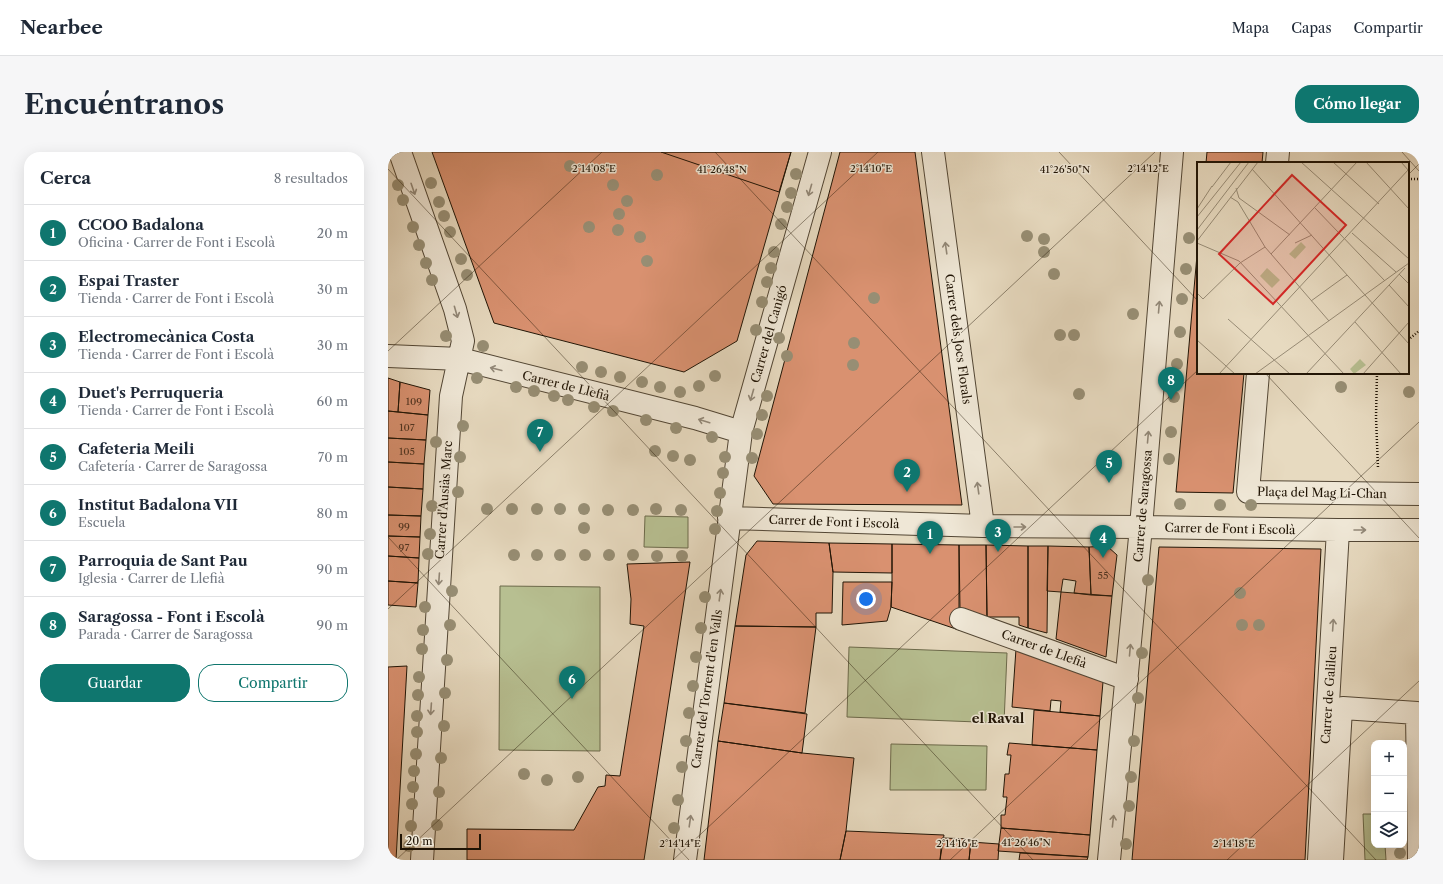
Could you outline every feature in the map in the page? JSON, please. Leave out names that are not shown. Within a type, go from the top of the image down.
[{"type":"street","name":"Carrer d'Ausiàs Marc","points":[[400,152],[455,309],[463,341],[451,396],[422,860]]},
{"type":"street","name":"Carrer del Canigó","points":[[729,518],[741,432],[820,152]]},
{"type":"street","name":"Carrer dels Jocs Florals","points":[[933,152],[983,526]]},
{"type":"street","name":"Carrer de Saragossa","points":[[1110,860],[1141,527],[1172,152]]},
{"type":"street","points":[[1277,162],[1278,152]]},
{"type":"street","name":"Carrer de Llefià","points":[[388,356],[460,360],[688,416],[741,432]]},
{"type":"street","name":"Plaça del Mag Li-Chan","points":[[1258,374],[1248,492],[1419,494]]},
{"type":"street","name":"Carrer de Font i Escolà","points":[[729,518],[983,526],[1419,530]]},
{"type":"street","name":"Carrer del Torrent d'en Valls","points":[[685,860],[729,518]]},
{"type":"street","name":"Carrer de Galileu","points":[[1319,860],[1338,530]]},
{"type":"street","name":"Carrer de Llefià","points":[[961,619],[1127,679]]},
{"type":"street","points":[[1332,860],[1341,709],[1343,708],[1417,713],[1419,858]]},
{"type":"path","points":[[1409,339],[1419,331]]},
{"type":"path","points":[[1377,374],[1376,417],[1380,494]]},
{"type":"green space","points":[[645,516],[688,517],[688,548],[644,547]]},
{"type":"green space","points":[[500,586],[600,587],[600,751],[499,750]]},
{"type":"green space","points":[[849,647],[1007,653],[1004,723],[847,717]]},
{"type":"green space","points":[[891,744],[987,746],[986,790],[890,790]]},
{"type":"green space","points":[[1363,814],[1371,814],[1371,848],[1385,848],[1386,860],[1365,860]]},
{"type":"building","points":[[432,152],[791,152],[737,341],[684,372],[494,323]]},
{"type":"building","points":[[661,152],[791,152],[779,192]]},
{"type":"building","points":[[840,152],[915,152],[962,505],[773,504],[754,476]]},
{"type":"building","points":[[1207,152],[1263,152],[1262,162],[1206,162]]},
{"type":"building","points":[[1197,255],[1197,374],[1244,374],[1233,493],[1176,492]]},
{"type":"building","points":[[388,378],[400,382],[398,412],[388,411]]},
{"type":"building","points":[[400,382],[430,390],[428,415],[398,412]]},
{"type":"building","points":[[388,411],[428,415],[426,440],[388,438]]},
{"type":"building","points":[[388,438],[426,440],[424,464],[388,462]]},
{"type":"building","points":[[388,462],[424,464],[423,489],[388,487]]},
{"type":"building","points":[[388,487],[423,489],[421,516],[388,515]]},
{"type":"building","points":[[388,515],[421,516],[420,537],[388,536]]},
{"type":"building","points":[[388,536],[420,537],[419,558],[388,556]]},
{"type":"building","points":[[757,541],[829,543],[833,572],[832,613],[816,613],[816,627],[735,626],[746,555]]},
{"type":"building","points":[[829,543],[892,544],[892,573],[833,572]]},
{"type":"building","points":[[892,544],[959,545],[959,630],[891,607]]},
{"type":"building","points":[[959,545],[986,545],[987,617],[960,609]]},
{"type":"building","points":[[986,545],[1028,546],[1028,628],[1019,625],[1019,617],[987,617]]},
{"type":"building","points":[[1028,546],[1048,546],[1047,633],[1028,628]]},
{"type":"building","points":[[1048,546],[1089,547],[1091,595],[1074,593],[1076,581],[1063,579],[1061,592],[1047,591]]},
{"type":"building","points":[[1107,546],[1117,555],[1112,596],[1091,595],[1089,547]]},
{"type":"building","points":[[1159,547],[1321,549],[1305,860],[1132,860]]},
{"type":"building","points":[[388,556],[419,558],[418,583],[388,581]]},
{"type":"building","points":[[690,562],[644,860],[467,860],[467,829],[574,830],[598,787],[605,786],[606,775],[620,776],[644,626],[630,624],[631,599],[627,564]]},
{"type":"building","points":[[388,581],[418,583],[416,607],[388,605]]},
{"type":"building","points":[[843,582],[892,582],[891,607],[887,621],[842,625]]},
{"type":"building","points":[[1061,592],[1112,596],[1106,657],[1056,639]]},
{"type":"building","points":[[735,626],[816,627],[805,713],[724,703]]},
{"type":"building","points":[[1016,649],[1103,682],[1100,716],[1060,712],[1061,701],[1051,700],[1050,711],[1012,707]]},
{"type":"building","points":[[407,666],[396,860],[388,860],[388,667]]},
{"type":"building","points":[[724,703],[807,714],[802,753],[718,741]]},
{"type":"building","points":[[1034,710],[1100,716],[1097,750],[1032,745]]},
{"type":"building","points":[[718,741],[802,753],[854,758],[846,831],[840,860],[704,860]]},
{"type":"building","points":[[1009,743],[1097,750],[1090,835],[1001,828],[1001,815],[1005,815],[1007,797],[1003,797],[1005,774],[1009,774],[1011,755],[1007,755]]},
{"type":"building","points":[[1001,828],[1090,835],[1088,857],[998,851]]},
{"type":"building","points":[[846,831],[944,835],[940,860],[840,860]]},
{"type":"building","points":[[942,838],[971,839],[969,860],[940,860]]},
{"type":"building","points":[[971,842],[999,844],[998,860],[969,860]]},
{"type":"building","points":[[1020,853],[1088,857],[1087,860],[1019,860]]},
{"type":"place","name":"Saragossa - Font i Escolà","points":[[1171,400]]},
{"type":"place","name":"Parroquia de Sant Pau","points":[[540,452]]},
{"type":"place","name":"Cafeteria Meili","points":[[1109,483]]},
{"type":"place","name":"Espai Traster","points":[[907,492]]},
{"type":"place","name":"Electromecànica Costa","points":[[998,552]]},
{"type":"place","name":"CCOO Badalona","points":[[930,554]]},
{"type":"place","name":"Duet's Perruqueria","points":[[1103,558]]},
{"type":"place","name":"Institut Badalona VII","points":[[572,699]]},
{"type":"district","name":"el Raval","points":[[998,718]]}]
